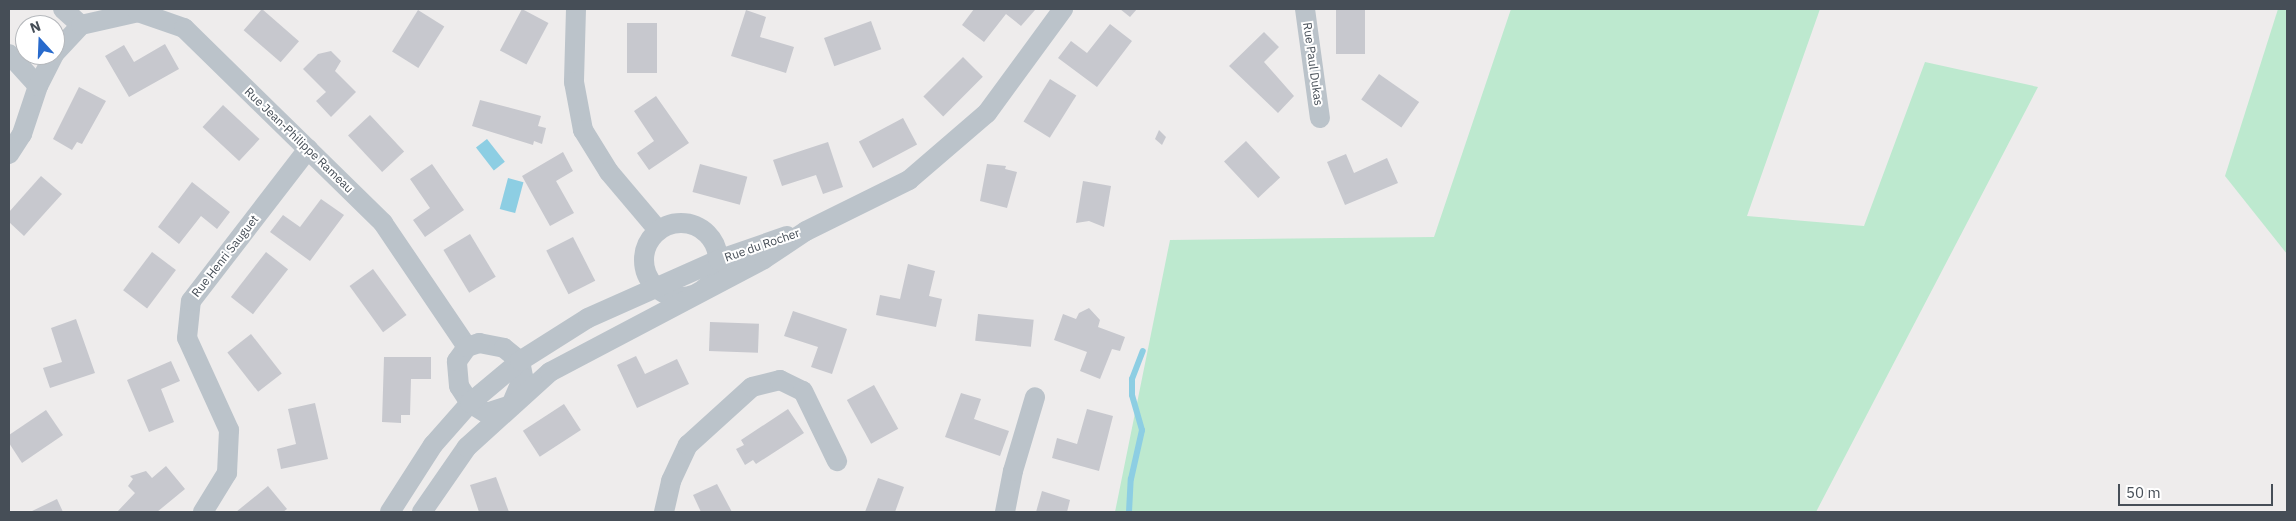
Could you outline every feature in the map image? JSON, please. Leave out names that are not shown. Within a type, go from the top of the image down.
[{"type":"street","points":[[63,9],[81,25],[65,42]]},
{"type":"street","points":[[576,9],[574,82],[583,130],[609,172],[658,230]]},
{"type":"street","points":[[806,231],[909,180],[954,145],[986,113],[1063,9]]},
{"type":"street","name":"Rue Paul Dukas","points":[[1305,9],[1320,118]]},
{"type":"street","name":"Rue Jean-Philippe Rameau","points":[[81,25],[138,12],[184,28],[383,223],[467,347]]},
{"type":"street","points":[[9,54],[38,86]]},
{"type":"street","points":[[9,154],[22,134],[38,86],[48,65]]},
{"type":"street","name":"Rue Henri Sauguet","points":[[203,512],[227,473],[229,430],[187,338],[190,301],[308,149]]},
{"type":"street","points":[[674,223],[700,228],[712,239],[718,260],[712,280],[698,294],[670,296],[655,287],[643,260],[645,248],[658,230],[674,223]]},
{"type":"street","name":"Rue du Rocher","points":[[390,512],[433,445],[470,404],[520,361],[588,318],[655,287],[718,260],[806,231]]},
{"type":"street","name":"Rue du Rocher","points":[[422,512],[467,447],[511,405],[550,372],[764,259],[806,231]]},
{"type":"street","points":[[479,343],[504,348],[520,361],[523,377],[511,405],[486,413],[470,404],[459,386],[457,361],[467,347],[479,343]]},
{"type":"street","points":[[664,512],[671,481],[688,446],[752,388],[780,380],[803,391],[838,462]]},
{"type":"street","points":[[1005,512],[1012,471],[1036,398]]},
{"type":"green space","points":[[1511,9],[1820,9],[1747,216],[1864,226],[1925,62],[2038,87],[1816,512],[1115,512],[1170,240],[1434,237]]},
{"type":"green space","points":[[2278,9],[2287,9],[2287,254],[2225,176]]},
{"type":"water","points":[[487,139],[505,162],[494,170],[476,148]]},
{"type":"water","points":[[508,178],[523,182],[515,213],[500,209]]},
{"type":"building","points":[[262,9],[299,41],[281,62],[244,30]]},
{"type":"building","points":[[522,9],[548,23],[526,65],[500,50]]},
{"type":"building","points":[[974,9],[1035,10],[1021,26],[1006,14],[984,42],[962,25]]},
{"type":"building","points":[[1120,9],[1137,9],[1130,17]]},
{"type":"building","points":[[1336,9],[1365,9],[1365,54],[1336,54]]},
{"type":"building","points":[[418,10],[444,26],[418,68],[392,52]]},
{"type":"building","points":[[746,10],[766,17],[760,37],[794,47],[786,73],[731,56]]},
{"type":"building","points":[[871,21],[881,49],[834,66],[824,38]]},
{"type":"building","points":[[627,23],[657,23],[657,73],[627,73]]},
{"type":"building","points":[[1110,24],[1132,41],[1097,87],[1058,58],[1071,41],[1087,53]]},
{"type":"building","points":[[1264,32],[1279,47],[1264,62],[1294,96],[1278,113],[1229,66]]},
{"type":"building","points":[[165,44],[179,69],[129,97],[105,56],[124,45],[134,62]]},
{"type":"building","points":[[331,51],[341,61],[335,71],[356,92],[331,117],[316,101],[326,92],[303,69],[318,54]]},
{"type":"building","points":[[963,57],[983,77],[943,116],[923,97]]},
{"type":"building","points":[[1379,74],[1419,102],[1401,127],[1361,99]]},
{"type":"building","points":[[1050,79],[1076,95],[1050,138],[1024,121]]},
{"type":"building","points":[[79,87],[106,101],[82,144],[77,142],[72,150],[53,139]]},
{"type":"building","points":[[656,96],[689,143],[649,170],[637,153],[654,141],[634,111]]},
{"type":"building","points":[[480,100],[541,116],[538,126],[546,128],[542,144],[534,141],[533,145],[472,126]]},
{"type":"building","points":[[223,105],[260,139],[239,161],[203,127]]},
{"type":"building","points":[[370,115],[404,152],[382,172],[348,135]]},
{"type":"building","points":[[903,118],[917,144],[873,168],[859,141]]},
{"type":"building","points":[[1159,130],[1166,137],[1162,145],[1155,139]]},
{"type":"building","points":[[1246,141],[1280,178],[1258,198],[1224,161]]},
{"type":"building","points":[[828,142],[843,187],[823,194],[816,175],[782,186],[773,160]]},
{"type":"building","points":[[563,152],[573,171],[556,181],[574,213],[550,226],[522,176]]},
{"type":"building","points":[[1346,154],[1354,173],[1387,158],[1398,183],[1345,205],[1327,162]]},
{"type":"building","points":[[432,164],[464,210],[425,237],[413,220],[430,208],[410,179]]},
{"type":"building","points":[[700,164],[747,177],[740,205],[692,192]]},
{"type":"building","points":[[987,164],[1006,166],[1005,169],[1017,172],[1007,208],[980,201]]},
{"type":"building","points":[[41,176],[62,194],[24,236],[9,222],[9,212]]},
{"type":"building","points":[[1083,181],[1111,186],[1104,227],[1089,221],[1076,223]]},
{"type":"building","points":[[192,182],[230,212],[217,229],[201,216],[179,244],[158,227]]},
{"type":"building","points":[[321,199],[344,215],[310,261],[270,232],[283,215],[300,227]]},
{"type":"building","points":[[470,234],[496,277],[469,293],[443,250]]},
{"type":"building","points":[[573,237],[595,281],[569,294],[546,251]]},
{"type":"building","points":[[152,252],[176,270],[147,308],[123,290]]},
{"type":"building","points":[[266,252],[288,269],[253,314],[231,297]]},
{"type":"building","points":[[908,264],[935,271],[929,296],[942,299],[936,327],[876,315],[880,295],[900,299]]},
{"type":"building","points":[[373,269],[407,315],[383,332],[350,286]]},
{"type":"building","points":[[1089,308],[1100,320],[1098,327],[1125,337],[1120,351],[1112,349],[1100,379],[1080,371],[1087,352],[1054,340],[1063,314],[1076,319],[1079,313]]},
{"type":"building","points":[[793,311],[847,329],[832,374],[811,367],[818,347],[784,336]]},
{"type":"building","points":[[978,314],[1034,320],[1031,347],[975,341]]},
{"type":"building","points":[[76,319],[95,373],[50,388],[43,368],[62,362],[51,328]]},
{"type":"building","points":[[710,322],[759,324],[758,353],[709,351]]},
{"type":"building","points":[[251,334],[282,373],[258,392],[227,352]]},
{"type":"building","points":[[636,356],[645,374],[677,359],[689,384],[637,408],[617,365]]},
{"type":"building","points":[[384,357],[431,357],[431,379],[411,379],[410,415],[401,415],[401,423],[382,422]]},
{"type":"building","points":[[171,361],[180,381],[161,389],[174,422],[149,432],[127,380]]},
{"type":"building","points":[[874,385],[898,429],[871,444],[847,400]]},
{"type":"building","points":[[961,393],[981,399],[974,419],[1009,431],[1000,456],[945,437]]},
{"type":"building","points":[[315,403],[328,459],[281,469],[277,449],[296,444],[288,409]]},
{"type":"building","points":[[564,404],[581,430],[540,457],[523,431]]},
{"type":"building","points":[[788,409],[804,433],[756,464],[753,460],[745,465],[736,449],[744,445],[741,440]]},
{"type":"building","points":[[1087,409],[1113,416],[1099,471],[1052,458],[1057,438],[1077,444]]},
{"type":"building","points":[[46,410],[63,435],[22,463],[9,443],[9,435]]},
{"type":"building","points":[[166,466],[185,489],[157,512],[117,512],[135,493],[128,486],[133,479],[130,476],[146,471],[152,478]]},
{"type":"building","points":[[496,477],[509,512],[479,512],[470,485]]},
{"type":"building","points":[[878,478],[904,487],[895,512],[865,512]]},
{"type":"building","points":[[717,484],[732,512],[701,512],[693,495]]},
{"type":"building","points":[[268,486],[287,509],[283,512],[236,512]]},
{"type":"building","points":[[1042,491],[1070,500],[1067,512],[1036,512]]},
{"type":"building","points":[[57,499],[63,512],[30,512]]},
{"type":"waterway","points":[[1129,512],[1131,479],[1142,430],[1132,395],[1132,379],[1143,351]]}]
